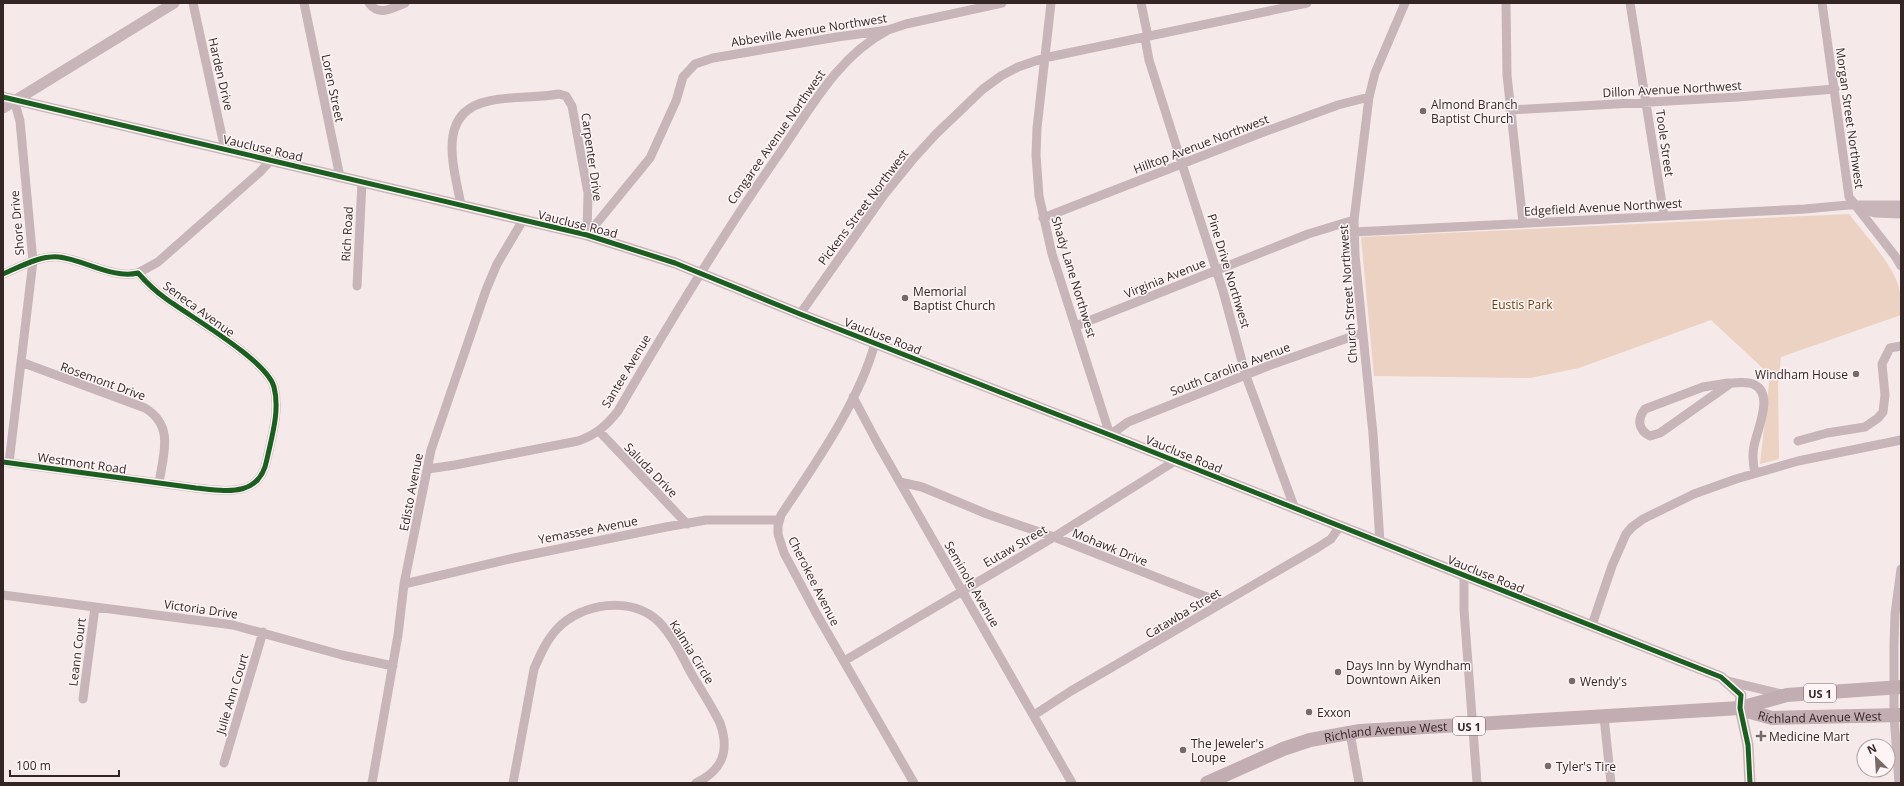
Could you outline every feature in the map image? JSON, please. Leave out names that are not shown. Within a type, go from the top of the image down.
[{"type":"main road","name":"Richland Avenue West","points":[[1207,783],[1227,778],[1296,745],[1350,733],[1417,726],[1472,726],[1740,708],[1789,695],[1898,687]]},
{"type":"main road","points":[[1789,695],[1787,708],[1789,714],[1794,718]]},
{"type":"main road","name":"Richland Avenue West","points":[[1740,708],[1772,718],[1898,715]]},
{"type":"street","points":[[3,108],[174,3]]},
{"type":"street","name":"Harden Drive","points":[[193,3],[225,150]]},
{"type":"street","name":"Loren Street","points":[[304,3],[340,177]]},
{"type":"street","points":[[369,3],[374,9],[383,11],[405,3]]},
{"type":"street","name":"Abbeville Avenue Northwest","points":[[587,235],[650,158],[676,102],[683,78],[691,67],[699,62],[713,58],[837,37],[888,30],[928,19],[1002,3]]},
{"type":"street","name":"Shady Lane Northwest","points":[[1050,3],[1038,108],[1036,155],[1039,196],[1052,254],[1110,435]]},
{"type":"street","name":"Pine Drive Northwest","points":[[1141,3],[1149,60],[1232,319],[1246,376],[1295,508]]},
{"type":"street","name":"Pickens Street Northwest","points":[[800,314],[884,195],[932,139],[983,89],[1001,76],[1018,66],[1044,58],[1146,38],[1307,3]]},
{"type":"street","name":"Church Street Northwest","points":[[1380,542],[1373,434],[1362,332],[1354,220],[1369,97],[1376,73],[1405,3]]},
{"type":"street","points":[[1506,3],[1506,51],[1510,110],[1524,223]]},
{"type":"street","name":"Toole Street","points":[[1630,3],[1664,216]]},
{"type":"street","name":"Morgan Street Northwest","points":[[1822,3],[1835,89],[1846,188],[1854,205],[1896,256],[1901,266]]},
{"type":"street","name":"Congaree Avenue Northwest","points":[[700,273],[721,238],[803,117],[841,65],[859,48],[888,30]]},
{"type":"street","name":"Dillon Avenue Northwest","points":[[1510,110],[1777,95],[1835,89]]},
{"type":"street","name":"Carpenter Drive","points":[[462,205],[452,161],[455,125],[460,115],[470,107],[489,100],[559,94],[566,96],[572,106],[588,193],[587,235]]},
{"type":"street","name":"Vaucluse Road","points":[[3,97],[587,235],[651,254],[1464,576],[1592,625],[1727,681]]},
{"type":"street","name":"Hilltop Avenue Northwest","points":[[1043,218],[1338,105],[1369,97]]},
{"type":"street","name":"Shore Drive","points":[[6,462],[21,362],[33,262],[20,121],[14,100]]},
{"type":"street","points":[[3,274],[44,258],[59,257],[128,275],[138,273],[158,262],[260,172],[271,160]]},
{"type":"street","name":"Rich Road","points":[[357,286],[362,182]]},
{"type":"street","name":"Edgefield Avenue Northwest","points":[[1354,232],[1854,205],[1901,205]]},
{"type":"street","name":"Edgefield Avenue Northwest","points":[[1854,205],[1875,213],[1901,214]]},
{"type":"street","name":"Edisto Avenue","points":[[372,783],[404,584],[428,469],[430,450],[478,312],[497,264],[523,220]]},
{"type":"street","name":"Virginia Avenue","points":[[1076,326],[1308,234],[1354,220]]},
{"type":"street","name":"Seneca Avenue","points":[[138,273],[163,297],[228,342],[264,371],[272,382],[275,395],[276,412],[267,461],[263,473],[256,482],[245,488],[232,491],[159,483]]},
{"type":"street","name":"Santee Avenue","points":[[428,469],[578,441],[599,431],[618,411],[700,273]]},
{"type":"street","name":"South Carolina Avenue","points":[[1110,435],[1128,422],[1362,332]]},
{"type":"street","points":[[779,520],[809,473],[853,396],[869,362],[875,343]]},
{"type":"street","points":[[1798,441],[1827,433],[1865,427],[1878,418],[1882,412],[1885,395],[1882,364],[1890,348],[1901,346]]},
{"type":"street","name":"Rosemont Drive","points":[[21,362],[145,408],[155,415],[165,432],[165,445],[159,483]]},
{"type":"street","points":[[1731,383],[1660,433],[1650,436],[1641,428],[1639,421],[1641,414],[1645,409],[1703,387],[1731,383],[1749,382],[1755,384],[1760,388],[1763,394],[1764,409],[1753,451],[1755,473]]},
{"type":"street","name":"Seminole Avenue","points":[[853,396],[900,482],[1072,783]]},
{"type":"street","name":"Saluda Drive","points":[[599,431],[687,524]]},
{"type":"street","points":[[1592,625],[1612,566],[1626,534],[1643,518],[1694,494],[1755,473],[1798,461],[1901,440]]},
{"type":"street","name":"Eutaw Street","points":[[844,661],[963,592],[1175,461]]},
{"type":"street","name":"Westmont Road","points":[[6,462],[159,483]]},
{"type":"street","name":"Mohawk Drive","points":[[900,482],[922,487],[987,514],[1054,537],[1222,603]]},
{"type":"street","name":"Yemassee Avenue","points":[[404,584],[546,551],[706,520],[779,520]]},
{"type":"street","name":"Cherokee Avenue","points":[[779,520],[778,534],[784,553],[816,614],[914,783]]},
{"type":"street","name":"Catawba Street","points":[[1034,715],[1071,691],[1331,539],[1340,526]]},
{"type":"street","points":[[1899,783],[1898,687],[1894,644],[1896,609],[1901,569]]},
{"type":"street","points":[[1464,576],[1464,610],[1472,726],[1474,731],[1476,783]]},
{"type":"street","name":"Victoria Drive","points":[[3,595],[233,625],[263,632],[342,655],[392,666]]},
{"type":"street","name":"Kalmia Circle","points":[[513,783],[534,669],[542,651],[556,630],[566,621],[586,611],[602,606],[616,605],[631,607],[646,613],[663,627],[720,723],[724,739],[722,759],[718,767],[710,776],[696,783]]},
{"type":"street","name":"Leann Court","points":[[83,700],[94,607]]},
{"type":"street","points":[[1896,609],[1901,622]]},
{"type":"street","name":"Julie Ann Court","points":[[224,763],[263,632]]},
{"type":"street","points":[[1727,681],[1789,695]]},
{"type":"street","points":[[1727,681],[1742,695],[1740,708],[1748,745],[1750,783]]},
{"type":"street","points":[[1604,717],[1611,783]]},
{"type":"street","points":[[1350,733],[1359,783]]},
{"type":"green space","name":"Eustis Park","points":[[1849,214],[1884,258],[1890,268],[1900,290],[1901,315],[1781,357],[1778,382],[1779,459],[1760,464],[1770,375],[1711,320],[1579,368],[1530,378],[1374,376],[1361,237]]},
{"type":"cycle path","points":[[3,97],[587,235],[675,263],[800,314],[1721,677],[1741,695],[1740,708],[1748,745],[1750,783]]},
{"type":"cycle path","points":[[3,274],[30,262],[52,257],[69,259],[118,273],[138,273],[161,295],[226,339],[257,364],[268,376],[274,387],[276,396],[276,414],[273,432],[263,472],[257,480],[249,486],[240,489],[219,490],[196,488],[3,462]]},
{"type":"place","name":"Almond Branch Baptist Church","points":[[1423,111]]},
{"type":"place","name":"Memorial Baptist Church","points":[[905,298]]},
{"type":"place","name":"Windham House","points":[[1856,374]]},
{"type":"place","name":"Days Inn by Wyndham Downtown Aiken","points":[[1338,672]]},
{"type":"place","name":"Wendy's","points":[[1572,681]]},
{"type":"place","name":"Exxon","points":[[1309,712]]},
{"type":"place","name":"Medicine Mart","points":[[1761,736]]},
{"type":"place","name":"The Jeweler's Loupe","points":[[1183,750]]},
{"type":"place","name":"Tyler's Tire","points":[[1548,766]]}]
